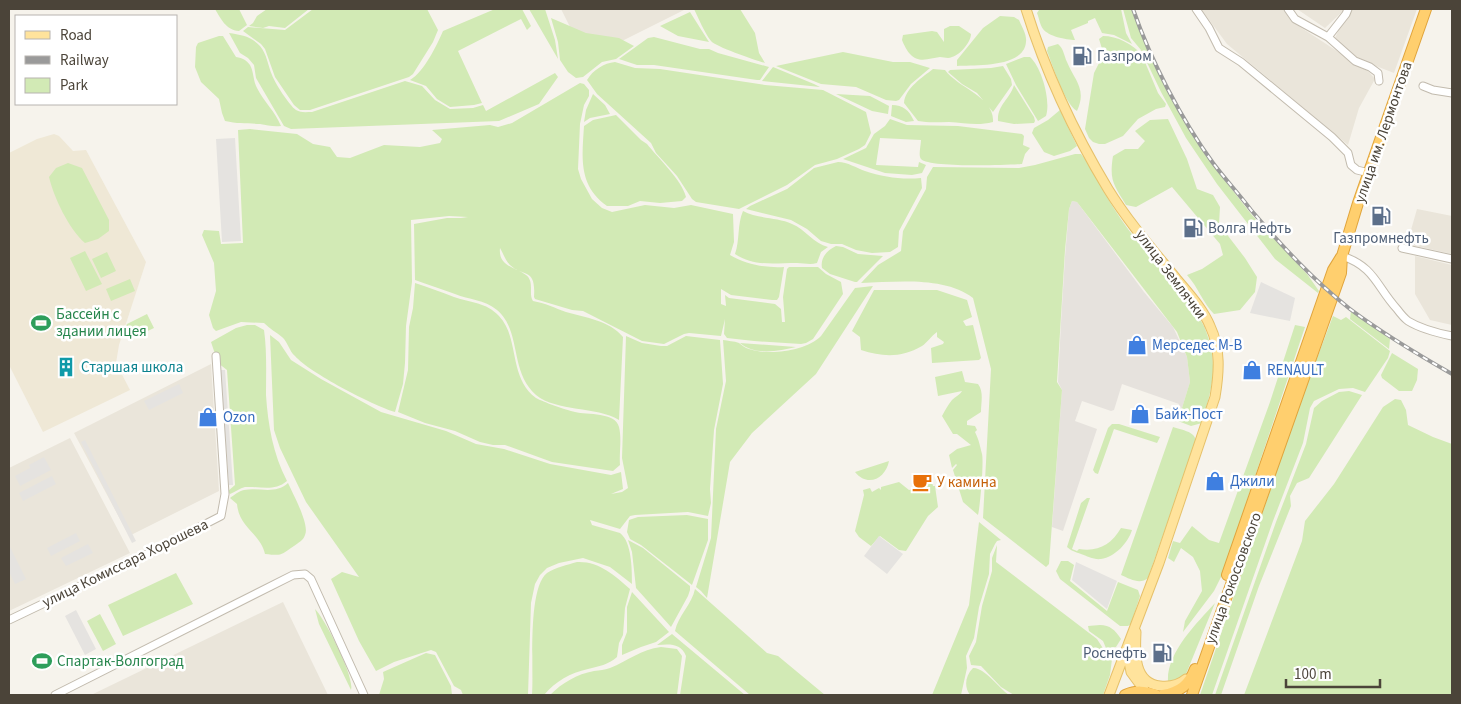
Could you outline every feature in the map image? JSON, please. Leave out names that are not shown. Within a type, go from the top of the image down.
[{"type":"highway","name":"улица им. Лермонтова","points":[[1342,256],[1426,9]]},
{"type":"highway","name":"улица Рокоссовского","points":[[1193,673],[1333,270],[1342,256]]},
{"type":"highway","name":"улица Рокоссовского","points":[[1192,695],[1341,273],[1342,256]]},
{"type":"highway","points":[[1163,695],[1174,693],[1185,687],[1193,673]]},
{"type":"highway","points":[[1125,695],[1132,692],[1145,691],[1156,695]]},
{"type":"main road","name":"улица Землячки","points":[[1026,9],[1061,104],[1084,148],[1109,190],[1148,244],[1194,299],[1210,325],[1217,346],[1219,374],[1215,397],[1159,563],[1109,695]]},
{"type":"main road","points":[[1136,624],[1136,660],[1138,668],[1147,681],[1154,685],[1172,686],[1180,684],[1193,673]]},
{"type":"main road","points":[[1127,649],[1132,672],[1145,691]]},
{"type":"street","points":[[1196,9],[1210,28],[1219,48],[1241,62],[1332,137],[1348,153],[1351,165],[1357,170],[1369,173]]},
{"type":"street","points":[[1288,9],[1295,19],[1328,37],[1355,61],[1370,67],[1378,73],[1378,81]]},
{"type":"street","points":[[1328,37],[1348,9]]},
{"type":"street","points":[[1423,86],[1432,90],[1452,93]]},
{"type":"street","points":[[1402,248],[1452,259]]},
{"type":"street","points":[[1342,256],[1362,265],[1407,320],[1424,329],[1452,336]]},
{"type":"street","name":"улица Комиссара Хорошева","points":[[9,620],[147,554],[221,516],[225,494],[216,356]]},
{"type":"street","points":[[55,695],[293,575],[304,574],[311,579],[364,695]]},
{"type":"shaded area","points":[[561,9],[686,9],[586,59]]},
{"type":"shaded area","points":[[1201,9],[1284,9],[1294,23],[1369,72],[1375,79],[1359,108],[1348,145],[1227,44]]},
{"type":"shaded area","points":[[1297,9],[1345,9],[1325,28]]},
{"type":"shaded area","points":[[1349,9],[1417,9],[1394,73],[1358,59],[1334,40]]},
{"type":"shaded area","points":[[54,134],[59,136],[73,151],[86,150],[146,262],[119,345],[116,363],[130,390],[43,432],[9,365],[9,153],[37,139]]},
{"type":"shaded area","points":[[235,138],[241,241],[222,242],[216,139]]},
{"type":"shaded area","points":[[1072,201],[1077,202],[1144,292],[1173,327],[1187,357],[1190,382],[1178,421],[1175,419],[1179,404],[1122,384],[1114,410],[1111,411],[1082,401],[1075,421],[1097,429],[1063,531],[1052,527],[1062,390],[1058,382],[1065,257],[1069,209]]},
{"type":"shaded area","points":[[1417,209],[1452,216],[1452,254],[1407,244]]},
{"type":"shaded area","points":[[1415,256],[1452,265],[1452,325],[1430,320],[1415,294]]},
{"type":"shaded area","points":[[1261,282],[1295,298],[1290,321],[1250,313]]},
{"type":"shaded area","points":[[211,364],[219,491],[129,536],[74,433]]},
{"type":"shaded area","points":[[220,370],[225,370],[233,485],[229,485]]},
{"type":"shaded area","points":[[179,384],[183,393],[149,410],[144,401]]},
{"type":"shaded area","points":[[70,438],[130,553],[9,611],[9,468]]},
{"type":"shaded area","points":[[85,440],[136,541],[132,543],[81,442]]},
{"type":"shaded area","points":[[44,457],[51,470],[20,486],[15,476],[30,468],[29,465]]},
{"type":"shaded area","points":[[52,476],[56,484],[23,501],[19,493]]},
{"type":"shaded area","points":[[76,533],[80,541],[51,556],[47,548]]},
{"type":"shaded area","points":[[879,536],[903,554],[887,574],[864,556]]},
{"type":"shaded area","points":[[88,544],[93,553],[66,566],[61,558]]},
{"type":"shaded area","points":[[10,547],[26,579],[15,584],[9,572]]},
{"type":"shaded area","points":[[1076,562],[1117,581],[1107,609],[1072,580]]},
{"type":"shaded area","points":[[283,602],[328,695],[91,695]]},
{"type":"shaded area","points":[[76,610],[96,649],[85,655],[65,616]]},
{"type":"green space","points":[[215,9],[239,9],[247,25],[239,31],[231,29],[219,17]]},
{"type":"green space","points":[[267,9],[309,9],[285,28],[249,26],[257,16]]},
{"type":"green space","points":[[313,9],[427,9],[438,30],[433,42],[413,74],[409,77],[310,110],[300,110],[294,105],[275,77],[265,49],[243,31],[248,27],[285,30]]},
{"type":"green space","points":[[495,9],[522,9],[531,26],[527,30],[521,19],[458,51],[482,103],[450,107],[437,99],[426,86],[410,80],[425,65],[443,31]]},
{"type":"green space","points":[[529,9],[545,9],[555,40],[558,59]]},
{"type":"green space","points":[[694,9],[740,9],[755,33],[759,53],[765,63],[714,44],[706,34]]},
{"type":"green space","points":[[1043,9],[1121,9],[1126,33],[1132,44],[1114,35],[1102,33],[1095,18],[1071,30],[1075,40],[1053,36],[1043,29],[1040,23],[1037,13]]},
{"type":"green space","points":[[1123,9],[1132,9],[1170,95],[1206,156],[1251,214],[1307,274],[1319,291],[1318,293],[1275,259],[1217,184],[1186,138],[1141,50],[1131,38]]},
{"type":"green space","points":[[690,12],[709,42],[678,36],[660,26]]},
{"type":"green space","points":[[1000,16],[1014,17],[1019,20],[1024,31],[1026,42],[1023,50],[1017,57],[1008,61],[986,65],[957,66],[957,60],[983,28]]},
{"type":"green space","points":[[551,18],[586,33],[619,38],[634,46],[616,59],[602,62],[583,77],[576,78],[568,72],[560,60],[558,42]]},
{"type":"green space","points":[[950,26],[959,26],[971,34],[964,48],[951,58],[917,59],[909,53],[902,40],[903,35],[932,31],[937,32],[944,42],[944,29]]},
{"type":"green space","points":[[229,33],[242,35],[260,46],[272,75],[286,99],[296,110],[302,112],[312,112],[405,81],[422,86],[435,100],[450,109],[473,108],[483,105],[486,111],[555,73],[558,77],[539,104],[499,121],[291,129],[284,126],[256,78],[254,65],[240,53]]},
{"type":"green space","points":[[223,36],[236,57],[244,59],[250,65],[257,88],[281,126],[225,121],[219,99],[201,82],[195,67],[198,43]]},
{"type":"green space","points":[[1103,36],[1114,37],[1124,41],[1142,55],[1158,93],[1166,104],[1165,107],[1156,109],[1138,119],[1123,136],[1105,144],[1099,144],[1089,138],[1085,129],[1094,73],[1099,63],[1098,55],[1103,52],[1099,39]]},
{"type":"green space","points":[[654,37],[700,49],[709,49],[769,67],[760,80],[757,80],[654,65],[637,65],[619,59],[648,38]]},
{"type":"green space","points":[[1058,44],[1063,50],[1079,85],[1081,97],[1077,111],[1072,107],[1063,92],[1047,51],[1048,47]]},
{"type":"green space","points":[[843,52],[893,62],[910,62],[930,68],[911,84],[899,100],[896,101],[886,100],[856,87],[821,84],[776,66]]},
{"type":"green space","points":[[1024,57],[1030,57],[1034,62],[1042,77],[1046,94],[1046,116],[1038,121],[1016,85],[1006,64]]},
{"type":"green space","points":[[615,62],[635,68],[660,69],[765,85],[823,90],[866,112],[871,133],[865,145],[859,149],[837,159],[815,165],[787,185],[739,209],[696,202],[677,176],[656,153],[651,143],[597,94],[587,80],[599,68]]},
{"type":"green space","points":[[1003,66],[1011,79],[1012,85],[993,112],[977,93],[962,84],[948,72],[950,70]]},
{"type":"green space","points":[[773,67],[814,84],[820,87],[762,81]]},
{"type":"green space","points":[[933,69],[945,70],[982,99],[992,113],[993,122],[977,124],[918,121],[904,103],[905,98],[915,83]]},
{"type":"green space","points":[[580,83],[584,84],[589,90],[589,96],[584,105],[580,124],[578,169],[581,179],[592,199],[602,208],[612,212],[645,205],[674,208],[691,205],[733,214],[734,242],[730,255],[757,265],[784,267],[777,300],[731,295],[721,289],[721,304],[726,306],[725,295],[729,298],[775,304],[781,309],[782,322],[785,322],[783,297],[787,269],[789,267],[818,267],[841,282],[843,294],[813,339],[806,343],[727,338],[724,334],[725,319],[721,336],[689,333],[664,344],[642,341],[583,311],[572,310],[535,299],[533,281],[531,277],[523,273],[529,278],[533,301],[604,323],[623,337],[619,420],[599,413],[555,404],[536,395],[522,375],[510,329],[505,319],[497,310],[482,302],[415,280],[414,224],[447,218],[468,217],[449,216],[411,220],[412,282],[406,326],[403,384],[395,412],[357,396],[314,371],[293,354],[282,337],[264,323],[241,322],[216,331],[213,328],[209,315],[216,291],[214,263],[202,235],[204,230],[219,231],[221,244],[243,243],[238,130],[250,129],[297,134],[313,144],[330,147],[337,157],[350,158],[384,145],[420,147],[440,143],[442,139],[432,130],[490,125],[498,127],[512,123]],"holes":[[[500,248],[505,259],[515,269],[508,266],[502,259]]]},
{"type":"green space","points":[[1014,85],[1034,117],[1034,123],[1014,124],[998,121],[998,115],[1002,106]]},
{"type":"green space","points":[[593,94],[605,105],[610,114],[590,118],[584,122],[586,110]]},
{"type":"green space","points":[[836,94],[870,96],[889,106],[888,114],[872,111]]},
{"type":"green space","points":[[892,105],[905,109],[914,121],[906,122],[891,116]]},
{"type":"green space","points":[[1060,110],[1077,146],[1070,151],[1054,156],[1044,152],[1032,133],[1034,128]]},
{"type":"green space","points":[[616,115],[647,144],[675,176],[686,197],[682,201],[660,203],[640,201],[628,206],[607,206],[591,189],[586,180],[584,170],[584,126],[593,120]]},
{"type":"green space","points":[[890,119],[907,125],[958,126],[1022,134],[1024,136],[1023,145],[1030,148],[1025,154],[1022,164],[938,164],[927,162],[920,158],[921,140],[880,138],[876,165],[918,167],[919,162],[926,165],[922,173],[912,175],[885,173],[843,159],[866,148],[874,134],[885,126]]},
{"type":"green space","points":[[1168,119],[1187,159],[1197,189],[1213,195],[1220,207],[1219,224],[1257,277],[1255,292],[1240,310],[1214,314],[1187,275],[1202,269],[1223,255],[1220,244],[1172,187],[1136,207],[1126,205],[1112,177],[1113,156],[1125,149],[1138,149],[1145,141],[1135,131],[1150,120]]},
{"type":"green space","points":[[1081,154],[1085,159],[1127,228],[1176,287],[1202,322],[1211,347],[1213,369],[1202,423],[1191,426],[1178,421],[1190,382],[1187,357],[1177,332],[1077,202],[1072,201],[1069,209],[1065,250],[1057,382],[1062,390],[1049,564],[1046,567],[983,518],[991,369],[973,298],[962,291],[934,283],[861,283],[878,265],[901,251],[903,231],[926,189],[927,177],[933,167],[1019,168]]},
{"type":"green space","points":[[838,162],[886,176],[907,179],[921,178],[922,188],[899,231],[898,247],[890,252],[872,253],[856,250],[842,244],[831,244],[821,241],[807,229],[791,220],[746,209],[787,189],[814,168]]},
{"type":"green space","points":[[68,163],[82,168],[109,220],[109,231],[98,239],[85,243],[73,230],[63,213],[54,194],[49,177],[56,168]]},
{"type":"green space","points":[[743,211],[792,224],[818,243],[828,247],[821,252],[817,263],[814,264],[758,263],[750,261],[735,254]]},
{"type":"green space","points":[[836,246],[858,254],[883,256],[855,282],[830,274],[822,268],[822,261],[825,255]]},
{"type":"green space","points":[[85,251],[102,284],[86,291],[70,258]]},
{"type":"green space","points":[[107,252],[116,271],[101,278],[92,259]]},
{"type":"green space","points":[[130,279],[135,291],[111,301],[106,289]]},
{"type":"green space","points":[[415,283],[484,305],[494,311],[510,335],[521,379],[536,398],[571,411],[607,416],[617,422],[620,436],[620,465],[613,471],[552,462],[505,445],[480,442],[455,431],[425,423],[398,412],[408,370],[409,327]]},
{"type":"green space","points":[[873,286],[816,374],[752,433],[730,462],[707,598],[696,587],[711,538],[716,429],[726,381],[723,340],[733,341],[757,351],[777,352],[797,349],[821,336],[855,288]]},
{"type":"green space","points":[[874,290],[937,290],[967,300],[972,317],[963,321],[966,326],[973,325],[981,358],[979,360],[932,363],[931,348],[944,342],[937,337],[937,332],[922,346],[907,353],[884,355],[861,350],[860,337],[852,331]]},
{"type":"green space","points":[[1351,311],[1390,339],[1389,349],[1350,319]]},
{"type":"green space","points":[[147,314],[154,328],[131,339],[125,328],[127,324]]},
{"type":"green space","points":[[1333,316],[1341,320],[1346,317],[1390,351],[1388,358],[1365,392],[1353,388],[1339,389],[1314,401],[1310,408],[1303,443],[1273,521],[1212,695],[1200,695],[1300,403]]},
{"type":"green space","points":[[255,325],[264,330],[268,417],[275,450],[287,481],[272,487],[245,487],[230,494],[228,491],[235,485],[227,370],[218,363],[211,342],[236,328]]},
{"type":"green space","points":[[1295,325],[1305,327],[1222,575],[1214,591],[1183,632],[1185,621],[1202,591],[1200,571],[1193,557],[1181,548],[1174,562],[1168,558],[1173,541],[1180,543],[1192,526],[1209,540],[1219,543],[1270,402]]},
{"type":"green space","points":[[270,335],[279,342],[291,360],[381,412],[446,431],[476,444],[504,449],[550,464],[611,475],[621,472],[623,489],[611,494],[622,492],[628,488],[622,458],[626,336],[642,343],[661,346],[667,346],[686,336],[720,340],[723,384],[714,430],[710,489],[711,503],[708,516],[688,512],[635,515],[630,516],[620,529],[590,520],[592,525],[620,533],[624,537],[629,549],[632,584],[610,567],[583,558],[559,563],[547,568],[540,575],[535,584],[531,603],[528,695],[463,695],[461,690],[454,686],[436,652],[431,650],[394,662],[376,671],[359,641],[331,579],[342,572],[359,577],[306,502],[280,448],[274,430]]},
{"type":"green space","points":[[740,343],[796,347],[775,351],[760,351],[753,350]]},
{"type":"green space","points":[[1392,353],[1418,369],[1417,380],[1412,391],[1399,391],[1382,378],[1381,375]]},
{"type":"green space","points":[[962,371],[965,382],[978,384],[982,394],[981,412],[967,421],[967,425],[975,426],[977,430],[975,432],[982,454],[982,484],[978,515],[963,502],[953,470],[957,465],[952,468],[949,455],[957,449],[971,445],[957,434],[953,434],[942,416],[952,400],[962,391],[938,396],[935,377]]},
{"type":"green space","points":[[1349,391],[1362,395],[1309,478],[1297,483],[1290,496],[1291,506],[1259,586],[1221,695],[1215,695],[1276,522],[1306,444],[1314,408],[1322,401],[1339,392]]},
{"type":"green space","points":[[1395,399],[1401,400],[1406,410],[1408,425],[1452,444],[1452,695],[1244,695],[1302,541],[1305,521],[1334,484],[1383,407]]},
{"type":"green space","points":[[1112,424],[1119,424],[1160,437],[1157,443],[1114,429],[1098,474],[1093,470],[1108,428]]},
{"type":"green space","points":[[1173,427],[1190,433],[1196,441],[1148,578],[1142,581],[1135,581],[1121,575]]},
{"type":"green space","points":[[889,461],[884,472],[876,479],[865,479],[855,472]]},
{"type":"green space","points":[[931,478],[933,486],[935,486],[938,507],[928,516],[906,551],[899,550],[880,536],[871,546],[859,537],[855,531],[864,495],[863,490],[870,488],[872,492],[879,488],[881,490],[881,487],[899,482],[909,490],[928,485],[927,480]]},
{"type":"green space","points":[[288,483],[303,517],[306,530],[305,535],[301,541],[283,553],[278,555],[265,554],[263,547],[242,519],[237,504],[230,498],[244,490],[272,490],[283,487]]},
{"type":"green space","points":[[1090,498],[1072,549],[1077,551],[1079,549],[1098,548],[1113,539],[1121,528],[1132,530],[1120,549],[1106,558],[1093,558],[1070,550],[1067,547],[1081,503]]},
{"type":"green space","points":[[687,515],[708,519],[708,540],[692,585],[641,545],[630,539],[627,532],[629,520],[638,517]]},
{"type":"green space","points":[[979,522],[1001,540],[997,541],[990,554],[989,574],[979,607],[974,638],[966,656],[967,668],[961,695],[932,695],[969,605]]},
{"type":"green space","points":[[628,540],[643,548],[690,586],[688,596],[671,627],[636,588],[632,552]]},
{"type":"green space","points":[[997,545],[996,562],[1097,639],[1112,659],[1110,675],[1103,695],[1014,695],[1001,687],[981,666],[971,665],[969,656],[976,642],[982,606],[992,571],[992,558]]},
{"type":"green space","points":[[1061,561],[1068,561],[1074,565],[1070,581],[1107,611],[1118,582],[1138,590],[1140,596],[1131,624],[1120,626],[1060,579],[1056,571]]},
{"type":"green space","points":[[577,562],[599,566],[630,589],[625,608],[623,635],[619,643],[617,657],[603,665],[569,675],[544,695],[532,695],[533,630],[536,595],[547,573]]},
{"type":"green space","points":[[176,573],[193,604],[123,636],[108,605]]},
{"type":"green space","points":[[695,589],[767,653],[778,656],[825,695],[750,695],[675,631]]},
{"type":"green space","points":[[632,592],[669,632],[656,642],[622,655],[622,645],[627,632],[627,607]]},
{"type":"green space","points":[[1215,603],[1186,674],[1178,682],[1168,682],[1172,660],[1177,650],[1192,629]]},
{"type":"green space","points":[[315,609],[332,636],[344,661],[351,683],[351,690],[319,624]]},
{"type":"green space","points":[[100,614],[116,644],[103,651],[87,621]]},
{"type":"green space","points":[[1100,625],[1109,627],[1119,636],[1121,639],[1116,647],[1106,648],[1103,641],[1089,631],[1088,626]]},
{"type":"green space","points":[[672,634],[745,695],[680,695],[686,656],[678,647],[657,645]]},
{"type":"green space","points":[[661,647],[677,649],[682,656],[677,695],[550,695],[576,677],[588,672],[610,668],[641,653]]},
{"type":"green space","points":[[426,653],[435,655],[451,686],[452,695],[379,695],[384,679],[383,672]]},
{"type":"green space","points":[[973,668],[987,674],[1009,695],[970,695],[966,681],[968,674]]},
{"type":"railway","points":[[1133,9],[1140,29],[1178,109],[1213,163],[1251,210],[1286,249],[1336,298],[1400,343],[1452,374]]},
{"type":"place","name":"Газпром","points":[[1082,56]]},
{"type":"place","name":"Газпромнефть","points":[[1381,216]]},
{"type":"place","name":"Волга Нефть","points":[[1193,228]]},
{"type":"place","name":"Бассейн с здании лицея","points":[[41,323]]},
{"type":"place","name":"Мерседес M-B","points":[[1137,345]]},
{"type":"place","name":"Старшая школа","points":[[66,367]]},
{"type":"place","name":"RENAULT","points":[[1252,370]]},
{"type":"place","name":"Байк-Пост","points":[[1140,414]]},
{"type":"place","name":"Ozon","points":[[208,417]]},
{"type":"place","name":"Джили","points":[[1215,481]]},
{"type":"place","name":"У камина","points":[[922,482]]},
{"type":"place","name":"Роснефть","points":[[1162,653]]},
{"type":"place","name":"Спартак-Волгоград","points":[[42,661]]}]
